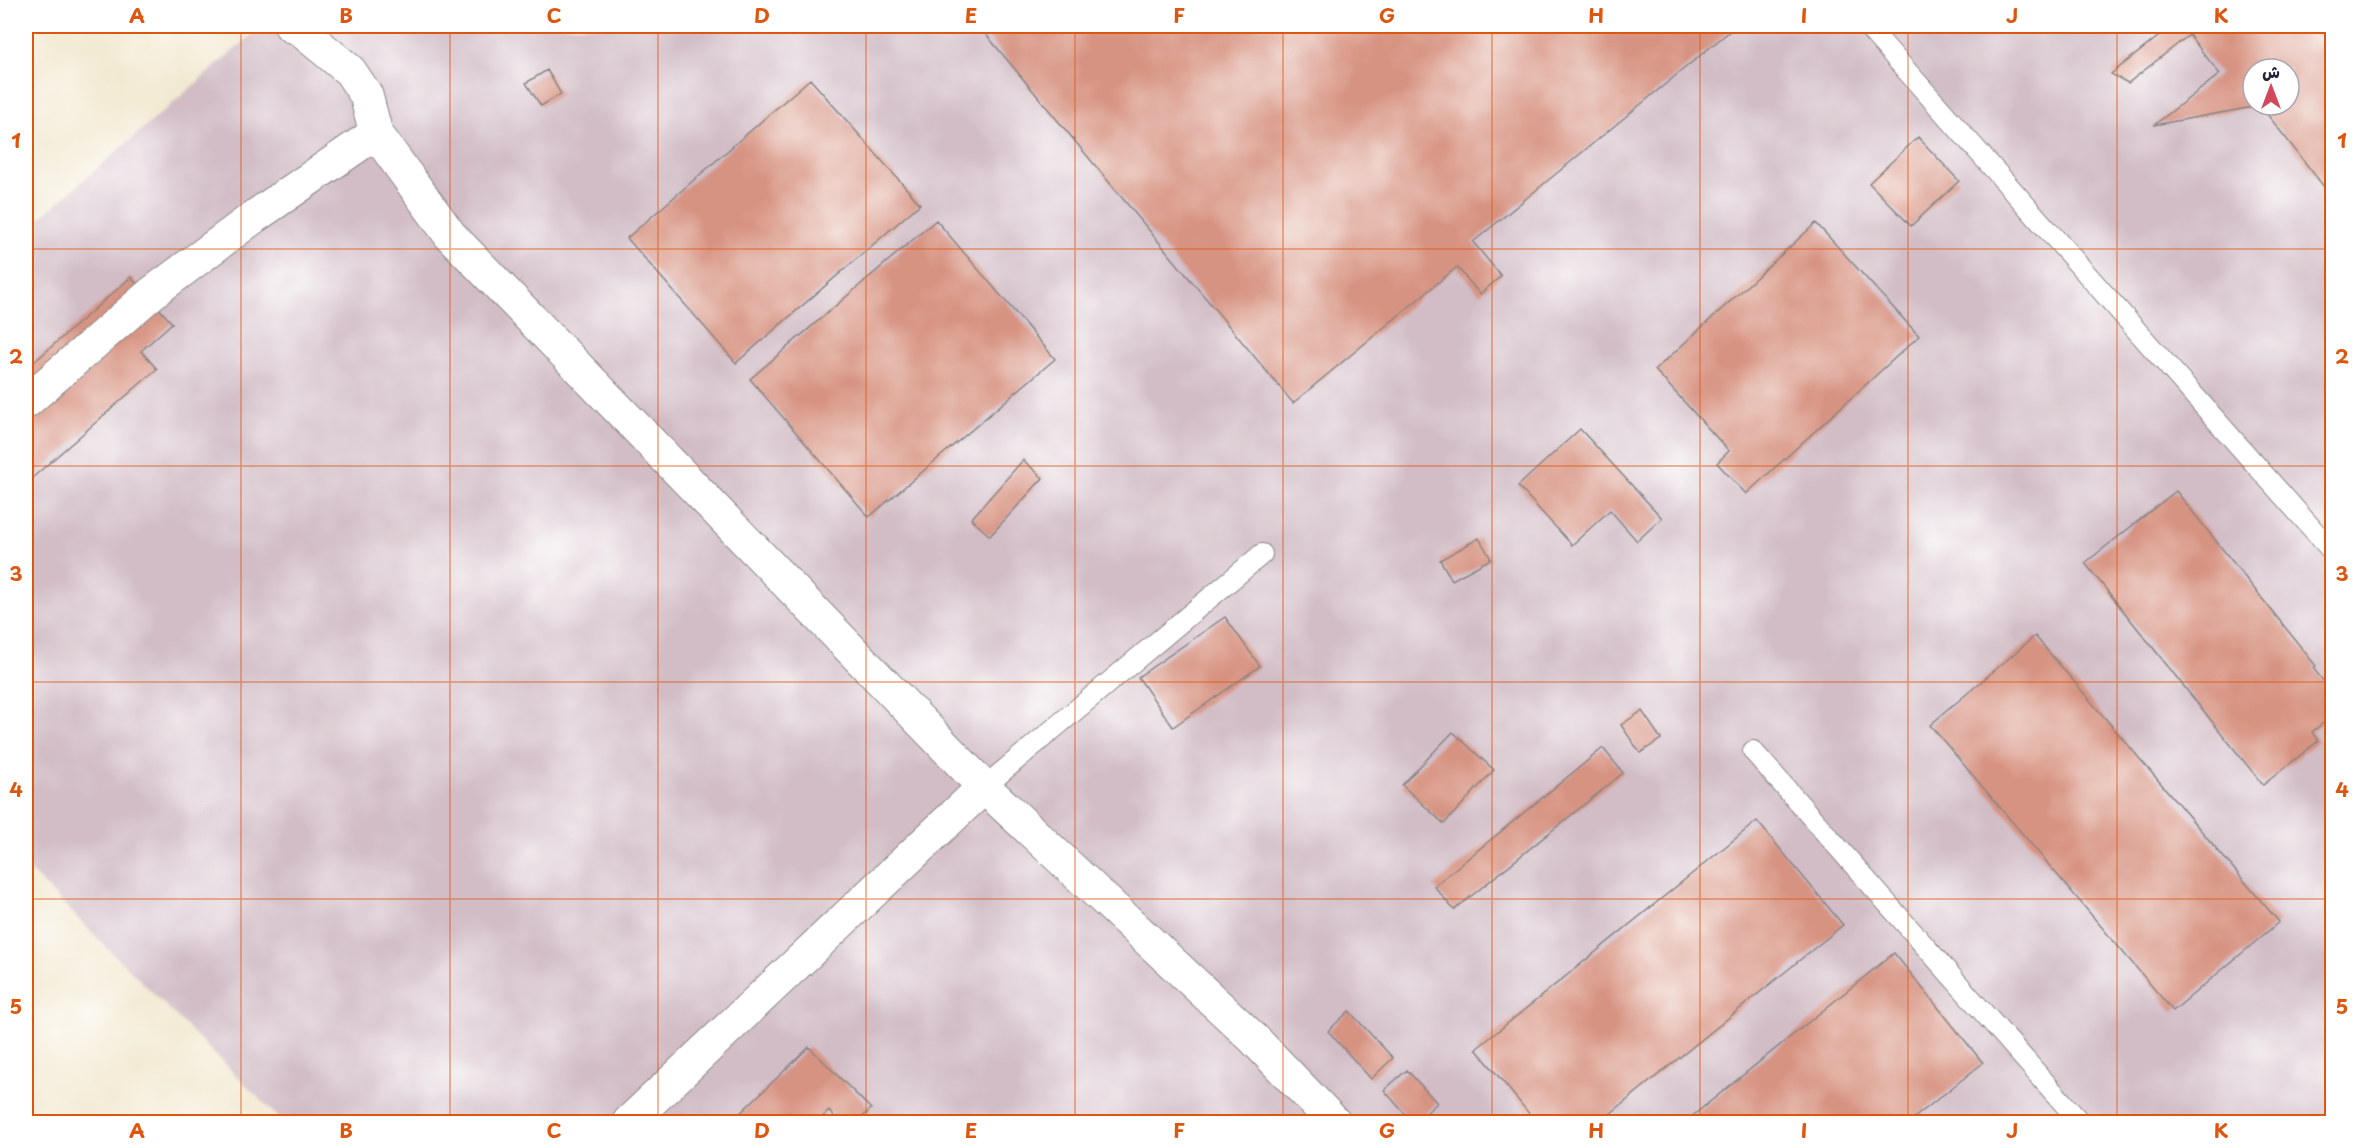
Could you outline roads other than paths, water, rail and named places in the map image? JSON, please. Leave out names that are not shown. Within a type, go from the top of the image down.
[{"type":"street","points":[[291,26],[297,27],[350,71],[366,94],[376,133],[450,235],[984,787],[1254,1039],[1334,1122]]},
{"type":"street","points":[[26,402],[152,293],[376,133]]},
{"type":"street","points":[[629,1122],[984,787]]},
{"type":"lane","points":[[1867,26],[2332,551]]},
{"type":"lane","points":[[984,787],[1262,554]]},
{"type":"lane","points":[[1753,751],[2080,1122]]}]
